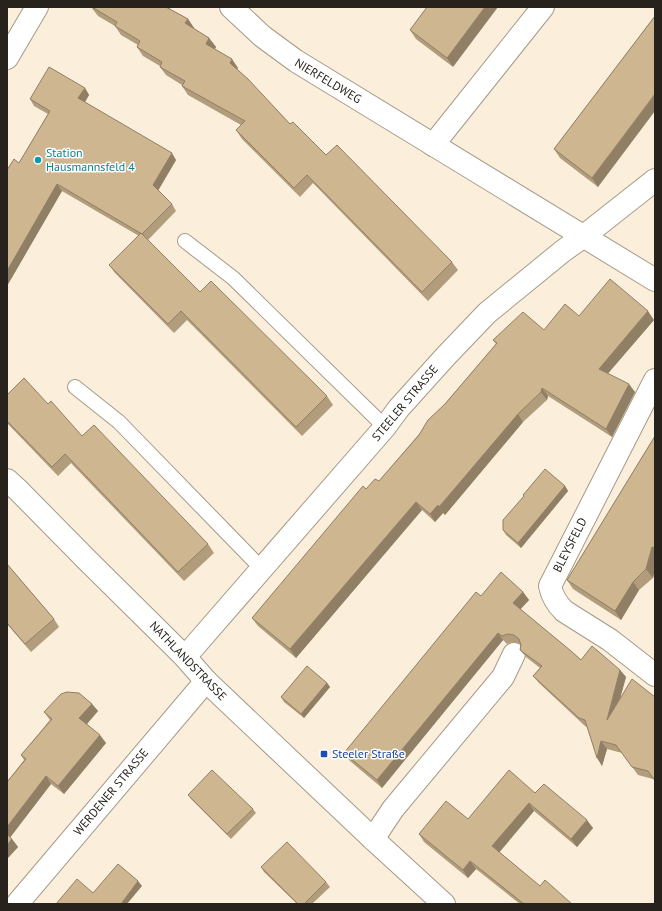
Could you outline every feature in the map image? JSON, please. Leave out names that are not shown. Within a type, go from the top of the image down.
[{"type":"street","points":[[7,58],[37,7]]},
{"type":"street","name":"NIERFELDWEG","points":[[231,7],[262,36],[296,62],[584,236]]},
{"type":"street","points":[[433,145],[543,7]]},
{"type":"street","name":"STEELER STRASSE","points":[[185,657],[385,427],[399,408],[444,357],[487,313],[563,251],[655,180]]},
{"type":"street","points":[[584,236],[655,280]]},
{"type":"street","name":"BLEYSFELD","points":[[655,380],[550,586],[558,606],[610,640],[655,675]]},
{"type":"street","name":"NATHLANDSTRASSE","points":[[7,480],[185,657],[206,681],[372,839],[444,904]]},
{"type":"street","points":[[372,839],[393,809],[503,677],[514,654]]},
{"type":"street","name":"WERDENER STRASSE","points":[[17,904],[206,681]]},
{"type":"lane","points":[[185,241],[233,278],[385,427]]},
{"type":"lane","points":[[75,387],[119,422],[262,569]]},
{"type":"building","points":[[92,7],[166,7],[188,19],[185,23],[209,38],[206,44],[232,59],[230,63],[248,79],[290,124],[293,122],[326,155],[337,145],[452,262],[422,292],[307,175],[294,188],[236,130],[245,121],[182,86],[185,81],[160,67],[162,62],[137,47],[140,41],[115,26],[117,22]]},
{"type":"building","points":[[427,7],[485,7],[447,58],[410,30]]},
{"type":"building","points":[[655,16],[655,94],[592,178],[554,149]]},
{"type":"building","points":[[49,67],[85,88],[78,98],[172,153],[153,185],[172,204],[142,234],[57,184],[7,271],[7,170],[14,159],[19,163],[50,111],[30,99]]},
{"type":"building","points":[[141,233],[200,292],[211,281],[327,396],[296,427],[181,311],[168,324],[109,265]]},
{"type":"building","points":[[610,279],[648,311],[599,369],[629,384],[606,429],[542,388],[541,392],[518,414],[439,507],[438,505],[430,514],[416,502],[290,649],[252,618],[363,486],[366,489],[375,479],[379,481],[419,435],[428,420],[445,404],[497,343],[493,340],[523,312],[544,330],[565,304],[579,316]]},
{"type":"building","points":[[24,378],[48,404],[51,401],[82,436],[94,425],[208,544],[178,572],[65,454],[52,467],[7,421],[7,395]]},
{"type":"building","points":[[655,436],[655,548],[652,547],[646,569],[633,582],[615,611],[567,580]]},
{"type":"building","points":[[545,469],[565,486],[518,543],[503,530],[503,520]]},
{"type":"building","points":[[7,564],[54,619],[25,644],[7,623]]},
{"type":"building","points":[[501,572],[523,592],[513,603],[581,660],[592,646],[620,670],[607,720],[632,679],[655,697],[655,781],[648,771],[632,767],[616,745],[601,741],[597,758],[585,720],[579,718],[533,676],[542,666],[520,650],[521,645],[519,639],[514,635],[508,634],[502,636],[498,633],[377,780],[344,753],[476,592],[481,596]]},
{"type":"building","points":[[307,666],[327,683],[301,714],[281,697]]},
{"type":"building","points":[[67,692],[79,693],[92,704],[79,718],[100,735],[58,786],[46,776],[7,827],[7,782],[26,759],[21,755],[52,719],[44,712],[61,694]]},
{"type":"building","points":[[212,770],[253,809],[227,834],[188,795]]},
{"type":"building","points":[[509,770],[535,793],[544,784],[587,820],[571,839],[529,803],[492,846],[540,886],[545,880],[572,904],[524,904],[470,861],[463,870],[419,834],[446,801],[468,819]]},
{"type":"building","points":[[7,834],[12,839],[7,845]]},
{"type":"building","points":[[287,842],[326,882],[304,904],[298,904],[261,867]]},
{"type":"building","points":[[118,864],[138,881],[121,904],[56,904],[77,879],[93,893]]},
{"type":"place","name":"Station Hausmannsfeld 4","points":[[38,160]]},
{"type":"place","name":"Steeler Straße","points":[[324,754]]}]
